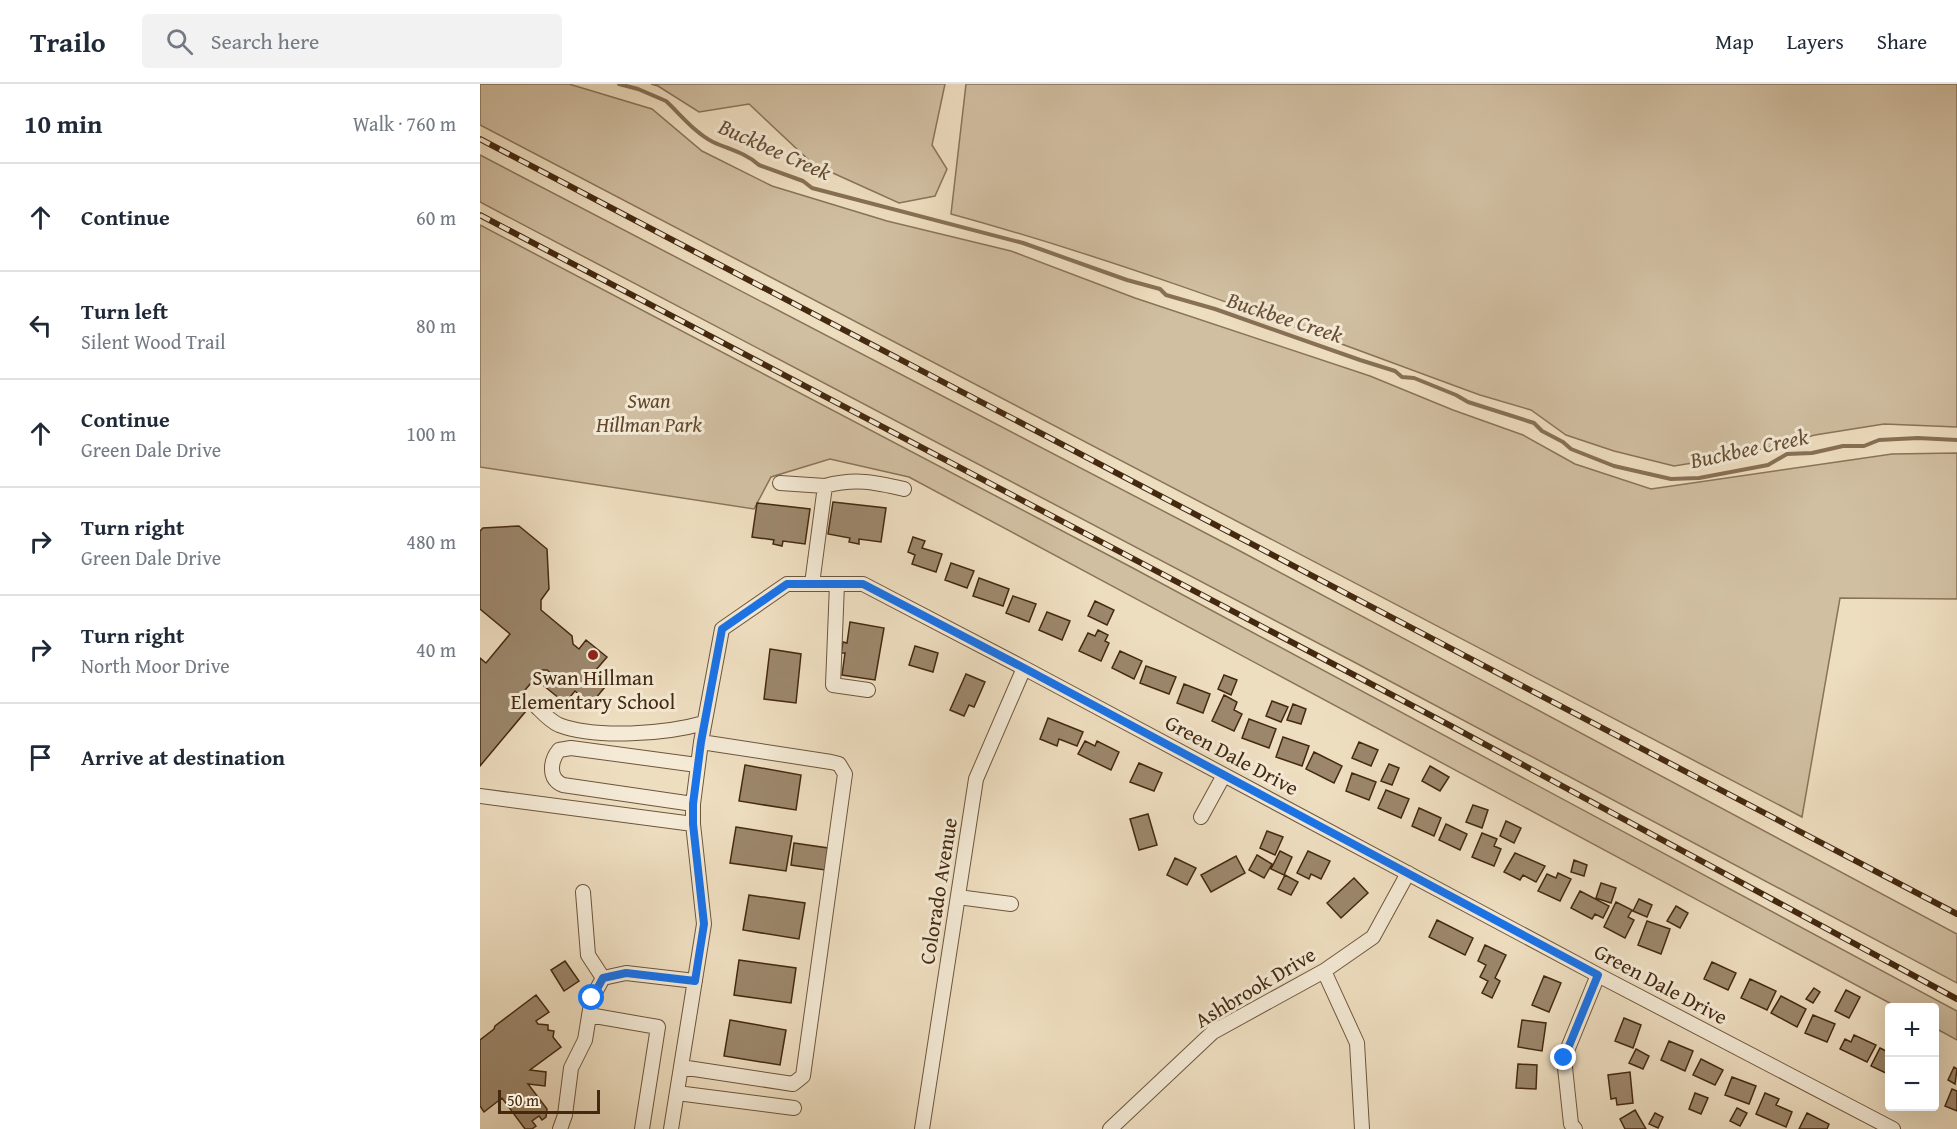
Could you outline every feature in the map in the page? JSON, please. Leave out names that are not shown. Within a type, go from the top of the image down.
[{"type":"street","points":[[780,483],[825,486],[855,480],[904,489]]},
{"type":"street","points":[[812,584],[825,486]]},
{"type":"street","name":"Green Dale Drive","points":[[671,1129],[704,924],[693,824],[693,804],[697,765],[722,629],[787,584],[863,584],[1598,975],[1893,1129]]},
{"type":"street","points":[[837,584],[832,685],[868,690]]},
{"type":"street","name":"Colorado Avenue","points":[[922,1129],[976,779],[1024,668]]},
{"type":"street","points":[[537,707],[549,719],[561,725],[595,732],[680,730],[704,723]]},
{"type":"street","points":[[611,732],[612,754]]},
{"type":"street","points":[[681,1068],[793,1084],[803,1076],[845,774],[839,764],[831,762],[701,742]]},
{"type":"street","points":[[693,804],[563,785],[556,782],[552,774],[555,755],[559,750],[571,748],[697,765]]},
{"type":"street","points":[[1201,817],[1224,775]]},
{"type":"street","points":[[480,796],[693,824]]},
{"type":"street","name":"Ashbrook Drive","points":[[1110,1129],[1213,1032],[1324,971],[1373,937],[1408,873]]},
{"type":"street","points":[[583,892],[588,955],[603,978]]},
{"type":"street","points":[[958,897],[1011,904]]},
{"type":"street","points":[[1324,971],[1357,1043],[1362,1129]]},
{"type":"street","points":[[560,1129],[566,1116],[571,1068],[585,1040],[592,998],[603,978],[626,973],[695,981]]},
{"type":"street","points":[[1575,1129],[1571,1124],[1564,1058],[1598,975]]},
{"type":"street","points":[[589,1016],[658,1027],[642,1129]]},
{"type":"street","points":[[677,1092],[794,1108]]},
{"type":"green space","points":[[480,84],[569,84],[652,109],[702,151],[772,186],[887,221],[1011,251],[1135,298],[1370,376],[1453,410],[1523,435],[1575,464],[1651,489],[1892,454],[1957,453],[1957,599],[1840,598],[1802,817],[480,125]]},
{"type":"green space","points":[[651,84],[945,84],[932,145],[947,169],[935,196],[899,203],[813,164],[749,104],[699,112]]},
{"type":"green space","points":[[966,84],[1957,84],[1957,427],[1884,424],[1815,435],[1736,456],[1674,466],[1614,451],[1566,435],[1531,410],[1480,395],[1151,276],[951,214]]},
{"type":"green space","points":[[480,155],[1240,551],[1957,934],[1957,983],[1354,662],[480,202]]},
{"type":"green space","name":"Swan Hillman Park","points":[[480,225],[1131,567],[1957,1011],[1957,1040],[1939,1030],[1939,1003],[1890,1003],[909,477],[830,459],[771,477],[754,509],[480,467]]},
{"type":"building","points":[[833,502],[886,508],[881,542],[859,539],[859,544],[849,542],[850,538],[828,534]]},
{"type":"building","points":[[757,503],[810,509],[805,544],[783,541],[782,546],[773,544],[774,540],[752,537]]},
{"type":"building","points":[[519,526],[547,549],[549,589],[541,600],[541,610],[572,636],[573,644],[579,649],[586,640],[607,657],[595,671],[609,682],[591,704],[575,691],[565,703],[544,686],[553,675],[547,670],[542,670],[520,696],[531,705],[480,766],[480,658],[486,663],[510,634],[480,609],[480,531],[483,528]]},
{"type":"building","points":[[913,537],[925,541],[922,548],[942,554],[936,572],[912,564],[915,555],[908,552]]},
{"type":"building","points":[[951,563],[974,571],[967,588],[945,580]]},
{"type":"building","points":[[979,578],[1009,589],[1003,606],[973,596]]},
{"type":"building","points":[[1013,596],[1036,604],[1029,622],[1006,613]]},
{"type":"building","points":[[1095,601],[1114,610],[1107,625],[1088,616]]},
{"type":"building","points":[[1047,612],[1070,621],[1062,640],[1039,630]]},
{"type":"building","points":[[850,622],[884,628],[875,680],[842,675],[845,653],[841,653],[843,642],[847,643]]},
{"type":"building","points":[[1098,630],[1108,635],[1105,641],[1109,643],[1101,661],[1079,651],[1088,633],[1095,636]]},
{"type":"building","points":[[915,646],[938,653],[933,672],[909,665]]},
{"type":"building","points":[[770,649],[801,654],[796,703],[764,699]]},
{"type":"building","points":[[1120,651],[1142,661],[1134,679],[1112,668]]},
{"type":"building","points":[[1146,666],[1176,677],[1169,694],[1140,683]]},
{"type":"building","points":[[966,674],[985,682],[974,707],[969,705],[964,716],[950,710]]},
{"type":"building","points":[[1224,675],[1237,680],[1231,695],[1218,689]]},
{"type":"building","points":[[1184,684],[1210,694],[1203,713],[1177,703]]},
{"type":"building","points":[[1224,695],[1237,702],[1234,710],[1242,714],[1234,731],[1212,721]]},
{"type":"building","points":[[1272,701],[1288,707],[1281,722],[1266,716]]},
{"type":"building","points":[[1293,704],[1306,709],[1301,724],[1287,720]]},
{"type":"building","points":[[1048,718],[1083,732],[1077,746],[1059,739],[1057,746],[1040,739]]},
{"type":"building","points":[[1249,719],[1276,729],[1269,748],[1242,738]]},
{"type":"building","points":[[1283,737],[1309,746],[1302,766],[1276,757]]},
{"type":"building","points":[[1085,741],[1095,746],[1097,741],[1119,752],[1111,770],[1078,754]]},
{"type":"building","points":[[1359,742],[1378,750],[1371,766],[1352,758]]},
{"type":"building","points":[[1314,752],[1342,766],[1334,783],[1306,769]]},
{"type":"building","points":[[1139,763],[1162,773],[1154,791],[1130,782]]},
{"type":"building","points":[[1389,764],[1399,768],[1392,785],[1381,781]]},
{"type":"building","points":[[745,765],[801,775],[796,810],[739,801]]},
{"type":"building","points":[[1430,766],[1449,777],[1440,791],[1422,781]]},
{"type":"building","points":[[1352,773],[1376,782],[1369,800],[1346,791]]},
{"type":"building","points":[[1386,790],[1409,799],[1401,818],[1378,808]]},
{"type":"building","points":[[1473,805],[1488,810],[1482,828],[1466,822]]},
{"type":"building","points":[[1419,808],[1441,818],[1434,836],[1412,826]]},
{"type":"building","points":[[1148,814],[1157,845],[1139,850],[1130,819]]},
{"type":"building","points":[[1506,821],[1521,828],[1514,843],[1500,836]]},
{"type":"building","points":[[1446,824],[1467,834],[1460,850],[1439,840]]},
{"type":"building","points":[[736,827],[792,836],[786,871],[730,863]]},
{"type":"building","points":[[1267,831],[1283,837],[1275,855],[1260,848]]},
{"type":"building","points":[[1482,833],[1497,839],[1494,846],[1501,849],[1494,866],[1472,857]]},
{"type":"building","points":[[794,843],[828,848],[825,870],[791,865]]},
{"type":"building","points":[[1280,851],[1292,857],[1284,875],[1271,869]]},
{"type":"building","points":[[1308,851],[1330,861],[1321,879],[1311,874],[1309,879],[1297,873]]},
{"type":"building","points":[[1515,853],[1545,866],[1536,882],[1523,875],[1520,880],[1504,872]]},
{"type":"building","points":[[1257,855],[1272,864],[1264,878],[1249,870]]},
{"type":"building","points":[[1236,856],[1245,873],[1211,892],[1201,875]]},
{"type":"building","points":[[1175,858],[1196,868],[1187,885],[1167,875]]},
{"type":"building","points":[[1574,860],[1587,865],[1584,876],[1571,872]]},
{"type":"building","points":[[1558,873],[1571,879],[1560,901],[1538,891],[1547,874],[1556,878]]},
{"type":"building","points":[[1285,875],[1298,882],[1291,895],[1278,889]]},
{"type":"building","points":[[1354,878],[1368,893],[1341,918],[1327,903]]},
{"type":"building","points":[[1601,883],[1616,888],[1611,903],[1596,898]]},
{"type":"building","points":[[1580,891],[1609,906],[1603,918],[1595,914],[1592,919],[1571,908]]},
{"type":"building","points":[[749,895],[805,903],[799,939],[743,930]]},
{"type":"building","points":[[1639,899],[1652,905],[1647,917],[1633,911]]},
{"type":"building","points":[[1616,902],[1632,910],[1628,917],[1634,920],[1625,938],[1604,927]]},
{"type":"building","points":[[1676,906],[1688,913],[1680,928],[1667,921]]},
{"type":"building","points":[[1437,920],[1473,938],[1465,955],[1429,937]]},
{"type":"building","points":[[1647,921],[1670,929],[1661,954],[1638,945]]},
{"type":"building","points":[[1485,945],[1506,955],[1495,978],[1500,981],[1492,998],[1482,993],[1488,981],[1480,977],[1486,965],[1478,961]]},
{"type":"building","points":[[739,960],[796,968],[791,1003],[734,995]]},
{"type":"building","points":[[565,961],[579,981],[564,991],[551,970]]},
{"type":"building","points":[[1712,962],[1736,973],[1728,990],[1704,979]]},
{"type":"building","points":[[1544,976],[1561,983],[1549,1012],[1532,1005]]},
{"type":"building","points":[[1750,979],[1776,991],[1767,1010],[1741,998]]},
{"type":"building","points":[[1814,988],[1820,992],[1813,1003],[1806,999]]},
{"type":"building","points":[[1846,990],[1860,997],[1849,1018],[1835,1011]]},
{"type":"building","points":[[536,995],[549,1012],[536,1021],[538,1024],[548,1025],[548,1030],[554,1031],[553,1037],[561,1047],[530,1070],[546,1072],[545,1086],[528,1084],[547,1109],[546,1117],[542,1120],[539,1116],[532,1121],[536,1126],[532,1129],[525,1129],[502,1098],[484,1112],[480,1106],[480,1040]]},
{"type":"building","points":[[1781,996],[1806,1009],[1797,1027],[1771,1013]]},
{"type":"building","points":[[1813,1015],[1835,1024],[1827,1042],[1805,1033]]},
{"type":"building","points":[[1624,1018],[1641,1025],[1633,1048],[1615,1041]]},
{"type":"building","points":[[730,1020],[786,1030],[780,1065],[724,1056]]},
{"type":"building","points":[[1522,1020],[1546,1023],[1542,1051],[1518,1047]]},
{"type":"building","points":[[1854,1035],[1876,1045],[1867,1062],[1840,1049],[1845,1039],[1851,1042]]},
{"type":"building","points":[[1669,1041],[1693,1051],[1685,1071],[1661,1060]]},
{"type":"building","points":[[1880,1048],[1885,1050],[1885,1073],[1871,1066]]},
{"type":"building","points":[[1636,1049],[1649,1056],[1643,1069],[1629,1063]]},
{"type":"building","points":[[1701,1059],[1723,1070],[1715,1085],[1693,1075]]},
{"type":"building","points":[[1518,1064],[1537,1065],[1536,1089],[1516,1088]]},
{"type":"building","points":[[1954,1067],[1957,1069],[1955,1084],[1948,1080]]},
{"type":"building","points":[[1630,1072],[1633,1103],[1617,1105],[1616,1098],[1611,1099],[1608,1075]]},
{"type":"building","points":[[1732,1077],[1756,1086],[1749,1104],[1725,1095]]},
{"type":"building","points":[[1952,1089],[1957,1091],[1957,1111],[1945,1106]]},
{"type":"building","points":[[1695,1093],[1708,1098],[1701,1114],[1689,1109]]},
{"type":"building","points":[[1765,1093],[1779,1099],[1776,1105],[1792,1112],[1786,1127],[1756,1114]]},
{"type":"building","points":[[1737,1108],[1747,1113],[1740,1126],[1730,1121]]},
{"type":"building","points":[[1635,1110],[1646,1129],[1625,1129],[1620,1119]]},
{"type":"building","points":[[1655,1113],[1663,1117],[1658,1128],[1649,1124]]},
{"type":"building","points":[[1807,1113],[1829,1124],[1827,1129],[1799,1129]]},
{"type":"waterway","name":"Buckbee Creek","points":[[619,84],[666,101],[706,138],[743,154],[759,165],[803,181],[812,188],[1023,243],[1127,280],[1160,289],[1166,295],[1215,309],[1395,371],[1402,377],[1414,378],[1468,402],[1534,423],[1542,431],[1571,449],[1614,466],[1671,479],[1699,478],[1768,465],[1787,454],[1812,453],[1843,446],[1864,446],[1879,440],[1918,438],[1957,440]]},
{"type":"railway","points":[[480,139],[1957,914]]},
{"type":"railway","points":[[480,215],[1451,726],[1957,999]]},
{"type":"place","name":"Swan Hillman Elementary School","points":[[593,655]]},
{"type":"route","points":[[592,998],[603,978],[626,973],[695,981],[704,924],[693,824],[693,804],[697,765],[722,629],[787,584],[863,584],[1598,975],[1564,1058]]}]
